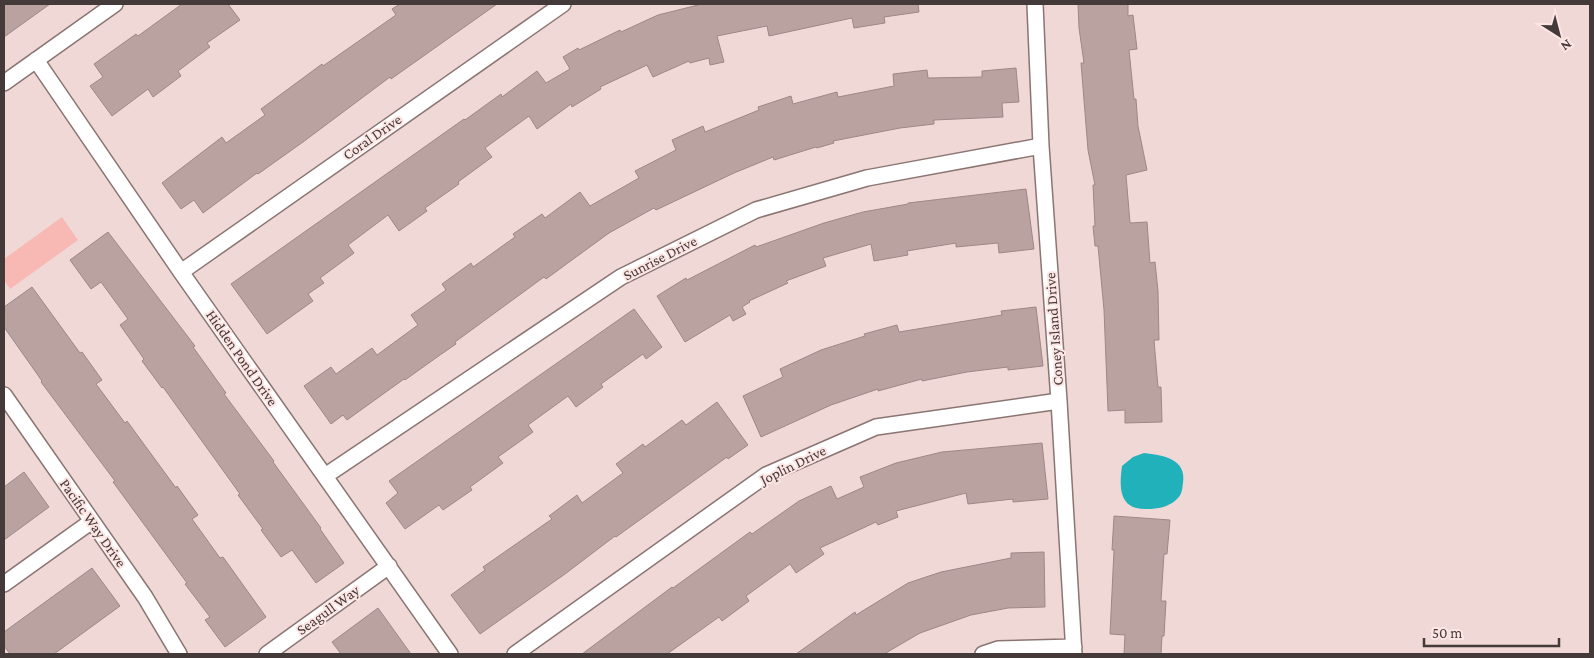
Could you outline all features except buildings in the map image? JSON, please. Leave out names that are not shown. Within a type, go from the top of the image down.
[{"type":"street","points":[[4,82],[115,4]]},
{"type":"street","name":"Coral Drive","points":[[181,272],[563,4]]},
{"type":"street","name":"Coney Island Drive","points":[[1035,4],[1040,146],[1059,401],[1074,650]]},
{"type":"street","name":"Hidden Pond Drive","points":[[36,60],[181,272],[450,654]]},
{"type":"street","name":"Sunrise Drive","points":[[325,476],[621,277],[756,210],[867,178],[1040,146]]},
{"type":"street","name":"Pacific Way Drive","points":[[4,395],[146,597],[179,654]]},
{"type":"street","name":"Joplin Drive","points":[[515,654],[766,475],[876,427],[1059,401]]},
{"type":"street","points":[[4,584],[92,521]]},
{"type":"street","name":"Seagull Way","points":[[267,654],[389,566]]},
{"type":"street","points":[[983,654],[998,649],[1074,650]]},
{"type":"shaded area","points":[[62,217],[78,240],[10,289],[4,280],[4,259]]},
{"type":"water","points":[[1144,453],[1166,457],[1177,463],[1181,468],[1183,483],[1181,492],[1178,498],[1163,507],[1155,509],[1138,508],[1126,502],[1123,496],[1121,490],[1122,466],[1133,457]]}]
